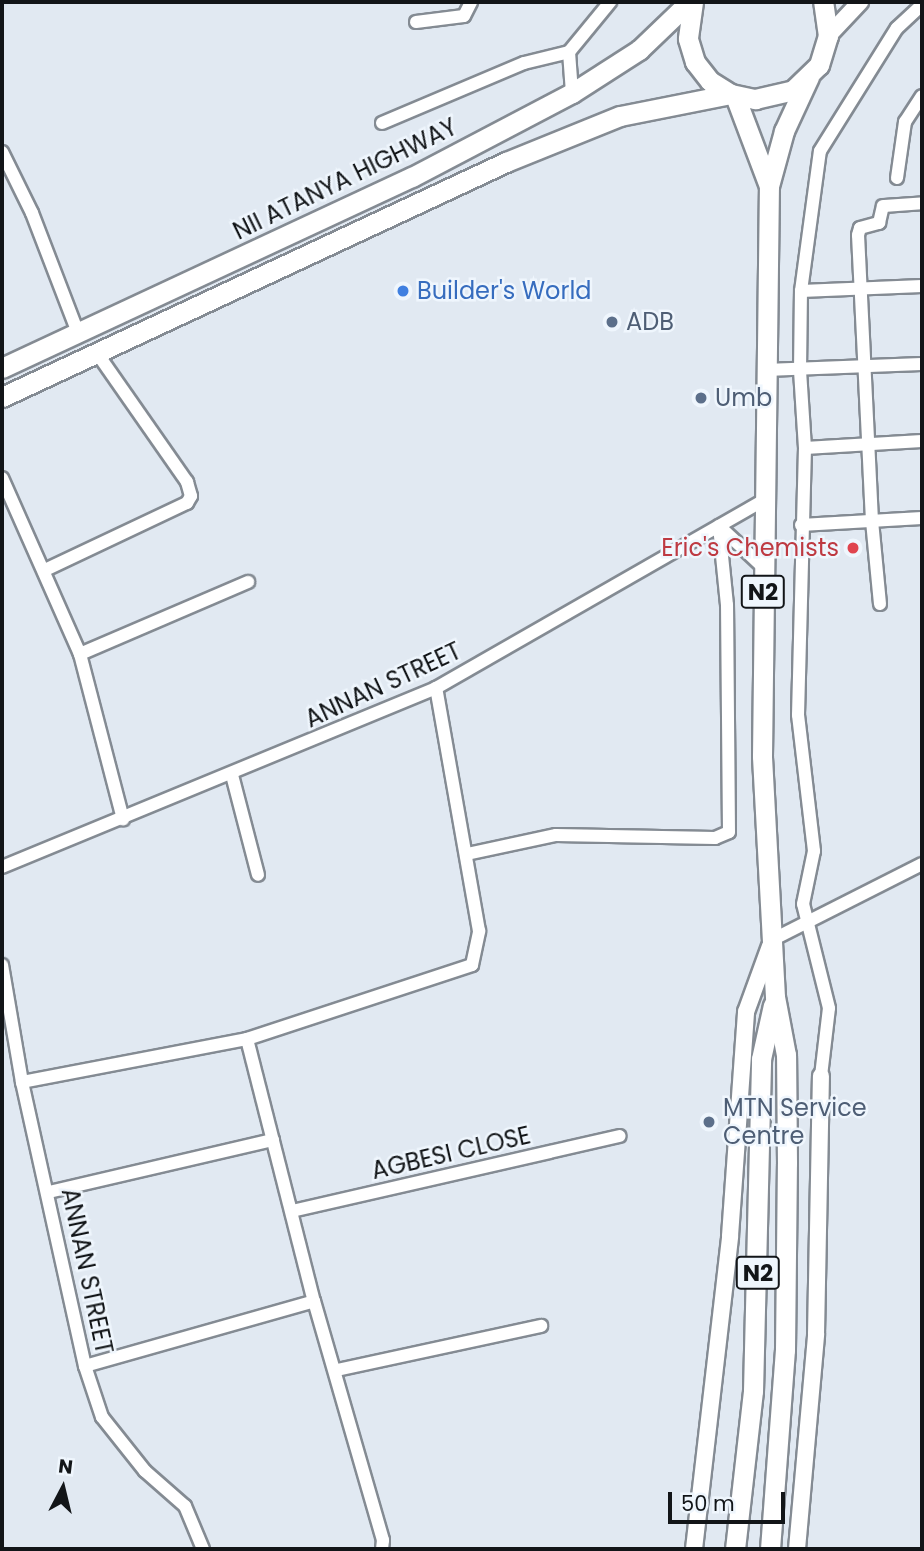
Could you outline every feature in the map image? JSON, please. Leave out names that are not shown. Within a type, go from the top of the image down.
[{"type":"main road","name":"NII ATANYA HIGHWAY","points":[[2,368],[412,177],[572,93],[639,50],[691,2]]},
{"type":"main road","points":[[691,2],[688,39],[695,62],[710,81],[733,95]]},
{"type":"main road","points":[[823,2],[828,36]]},
{"type":"main road","name":"N2","points":[[770,1549],[785,1350],[788,1163],[786,1055],[775,997],[762,756],[763,501],[769,186],[784,131],[828,36]]},
{"type":"main road","points":[[2,397],[506,162],[620,116],[733,95],[775,97],[809,77]]},
{"type":"main road","name":"N2","points":[[733,95],[769,186]]},
{"type":"main road","name":"N2","points":[[735,1549],[753,1391],[761,1059],[775,997]]},
{"type":"street","points":[[416,22],[464,16],[471,2]]},
{"type":"street","points":[[383,123],[524,63],[569,52],[580,43],[610,2]]},
{"type":"street","points":[[828,36],[860,2]]},
{"type":"street","points":[[797,1549],[816,1334],[821,1076],[830,1008],[806,925],[803,904],[814,851],[798,715],[805,448],[800,371],[801,291],[820,151],[897,28],[922,5]]},
{"type":"street","points":[[569,52],[572,93]]},
{"type":"street","points":[[898,178],[905,122],[922,96]]},
{"type":"street","points":[[2,152],[32,213],[78,333]]},
{"type":"street","points":[[880,604],[867,444],[859,289],[860,228],[879,223],[885,205],[922,203]]},
{"type":"street","points":[[801,291],[922,286]]},
{"type":"street","points":[[46,570],[187,503],[191,496],[187,482],[97,353]]},
{"type":"street","points":[[765,370],[800,371],[922,364]]},
{"type":"street","points":[[805,448],[922,441]]},
{"type":"street","points":[[2,478],[46,570],[80,654],[123,819]]},
{"type":"street","name":"ANNAN STREET","points":[[2,867],[232,775],[436,688],[763,501]]},
{"type":"street","points":[[801,525],[922,518]]},
{"type":"street","points":[[719,526],[763,567]]},
{"type":"street","points":[[467,854],[556,835],[715,838],[729,832],[727,606],[719,526]]},
{"type":"street","points":[[80,654],[248,582]]},
{"type":"street","points":[[22,1082],[247,1039],[451,976],[472,965],[479,930],[436,688]]},
{"type":"street","points":[[232,775],[258,875]]},
{"type":"street","points":[[694,1549],[730,1236],[746,1012],[772,940],[922,864]]},
{"type":"street","name":"ANNAN STREET","points":[[2,965],[22,1082],[49,1192],[85,1366],[102,1418],[145,1471],[185,1506],[203,1549]]},
{"type":"street","points":[[247,1039],[314,1301],[337,1370],[382,1549]]},
{"type":"street","name":"AGBESI CLOSE","points":[[292,1211],[620,1136]]},
{"type":"street","points":[[49,1192],[272,1140]]},
{"type":"street","points":[[85,1366],[314,1301]]},
{"type":"street","points":[[337,1370],[541,1326]]},
{"type":"place","name":"Builder's World","points":[[403,291]]},
{"type":"place","name":"ADB","points":[[612,322]]},
{"type":"place","name":"Umb","points":[[701,398]]},
{"type":"place","name":"Eric's Chemists","points":[[853,548]]},
{"type":"place","name":"MTN Service Centre","points":[[709,1122]]}]
